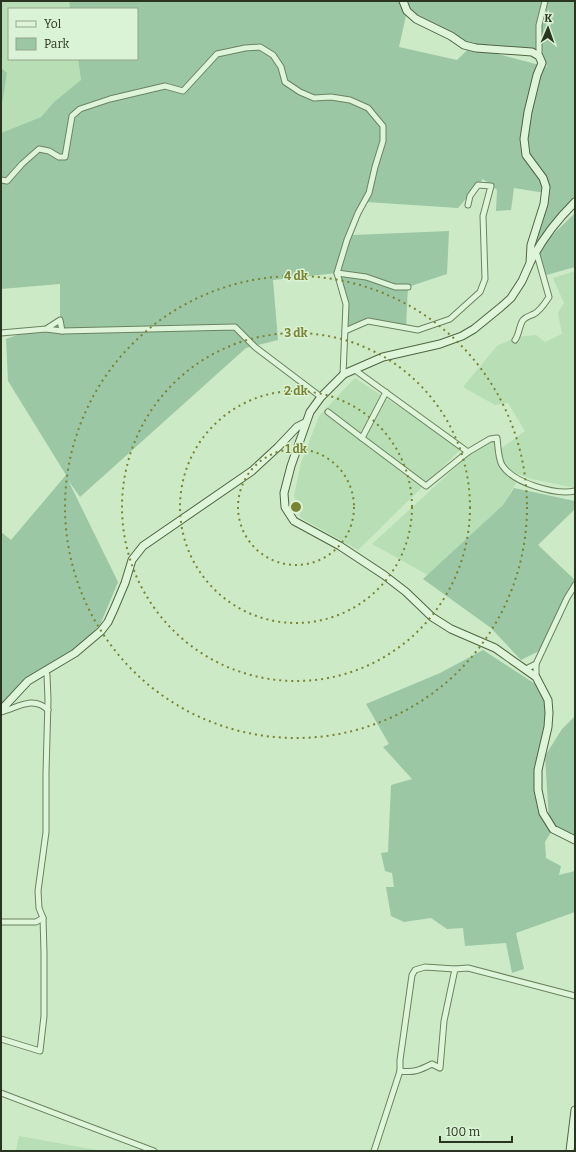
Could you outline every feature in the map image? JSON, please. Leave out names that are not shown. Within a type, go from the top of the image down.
[{"type":"street","points":[[403,1],[407,11],[416,20],[451,36],[464,45],[476,48],[532,52],[539,56]]},
{"type":"street","points":[[530,263],[531,245],[544,204],[546,187],[543,178],[526,155],[524,139],[528,112],[537,75],[542,63],[539,56],[539,25],[545,1]]},
{"type":"street","points":[[1,180],[7,181],[22,164],[39,150],[49,151],[59,157],[65,157],[72,116],[80,109],[110,99],[165,86],[183,91],[217,54],[245,48],[260,47],[273,55],[281,67],[285,82],[300,92],[314,98],[331,97],[350,100],[368,108],[382,126],[383,141],[369,194],[358,213],[347,240],[337,273],[346,304],[343,375]]},
{"type":"street","points":[[345,331],[368,321],[418,330],[450,319],[480,292],[485,279],[483,216],[491,186],[478,186],[470,196],[468,205]]},
{"type":"street","points":[[575,202],[562,215],[536,251],[522,281],[511,298],[474,329],[462,336],[440,344],[383,357],[343,375],[321,397],[310,412],[284,493],[285,507],[294,521],[340,546],[384,574],[406,592],[432,617],[451,629],[495,648],[536,677],[548,700],[549,713],[548,727],[538,770],[538,790],[543,813],[553,828],[575,840]]},
{"type":"street","points":[[515,340],[523,320],[528,316],[535,314],[549,297],[536,251]]},
{"type":"street","points":[[337,273],[357,275],[395,287],[408,287]]},
{"type":"street","points":[[46,329],[60,320],[62,331]]},
{"type":"street","points":[[1,333],[46,329],[62,331],[235,326],[255,347],[321,397]]},
{"type":"street","points":[[355,370],[468,452]]},
{"type":"street","points":[[362,438],[386,392]]},
{"type":"street","points":[[328,412],[426,486],[468,452],[490,438],[497,438],[502,465],[513,474],[537,487],[569,492],[575,491]]},
{"type":"street","points":[[1,711],[28,681],[75,653],[101,631],[108,622],[125,583],[132,560],[143,546],[252,471],[297,427],[306,423]]},
{"type":"street","points":[[536,677],[536,664],[575,585]]},
{"type":"street","points":[[526,669],[536,664]]},
{"type":"street","points":[[1,1039],[40,1051],[44,1016],[43,918],[39,908],[38,891],[46,832],[48,710],[47,675],[45,670]]},
{"type":"street","points":[[1,711],[18,705],[34,702],[43,704],[48,710]]},
{"type":"street","points":[[1,922],[36,922],[43,918]]},
{"type":"street","points":[[374,1151],[400,1071],[400,1060],[412,975],[415,970],[425,967],[455,969],[468,968],[575,996]]},
{"type":"street","points":[[400,1071],[411,1073],[432,1064],[440,1068],[444,1022],[455,969]]},
{"type":"street","points":[[1,1092],[154,1151]]},
{"type":"street","points":[[570,1151],[575,1110]]},
{"type":"green space","points":[[1,1],[69,1],[70,8],[8,8],[8,60],[78,60],[81,80],[54,102],[41,117],[1,133],[1,111],[7,73],[1,66]]},
{"type":"green space","points":[[69,1],[399,1],[407,11],[399,47],[457,60],[470,47],[413,16],[402,1],[575,1],[575,202],[531,255],[545,193],[514,188],[511,210],[496,211],[497,190],[483,179],[458,208],[366,202],[353,235],[449,231],[447,274],[408,287],[406,328],[368,321],[345,331],[346,304],[337,273],[273,280],[278,340],[246,348],[80,497],[68,480],[118,582],[100,625],[79,646],[28,681],[1,705],[1,532],[11,540],[66,475],[8,381],[6,339],[60,320],[60,284],[1,289],[1,133],[41,117],[54,102],[81,80],[78,60],[138,60],[138,8],[70,8]],"holes":[[[541,47],[547,67],[482,50],[539,56]]]},
{"type":"green space","points":[[1,67],[7,73],[1,111]]},
{"type":"green space","points":[[575,213],[575,267],[543,276],[536,251]]},
{"type":"green space","points":[[575,271],[575,488],[532,479],[512,472],[519,478],[503,505],[428,575],[372,544],[480,445],[497,438],[499,450],[525,431],[508,403],[495,405],[463,387],[497,346],[517,337],[536,335],[545,342],[562,334],[558,313],[564,303],[553,278]]},
{"type":"green space","points":[[355,378],[462,448],[358,550],[301,518],[294,496],[301,463],[319,416]]},
{"type":"green space","points":[[514,488],[575,501],[575,509],[538,545],[575,580],[575,586],[543,649],[521,660],[491,628],[423,579],[503,505]]},
{"type":"green space","points":[[483,650],[543,689],[549,706],[538,790],[549,821],[545,756],[562,729],[575,716],[575,840],[553,829],[545,842],[546,858],[561,866],[559,875],[575,871],[575,912],[516,933],[524,969],[512,973],[506,943],[465,946],[463,928],[447,929],[431,918],[404,922],[391,916],[386,887],[394,887],[392,873],[385,871],[381,853],[388,852],[391,785],[412,779],[383,747],[389,744],[366,704],[440,673]]},
{"type":"green space","points":[[19,1136],[102,1151],[16,1151]]}]
